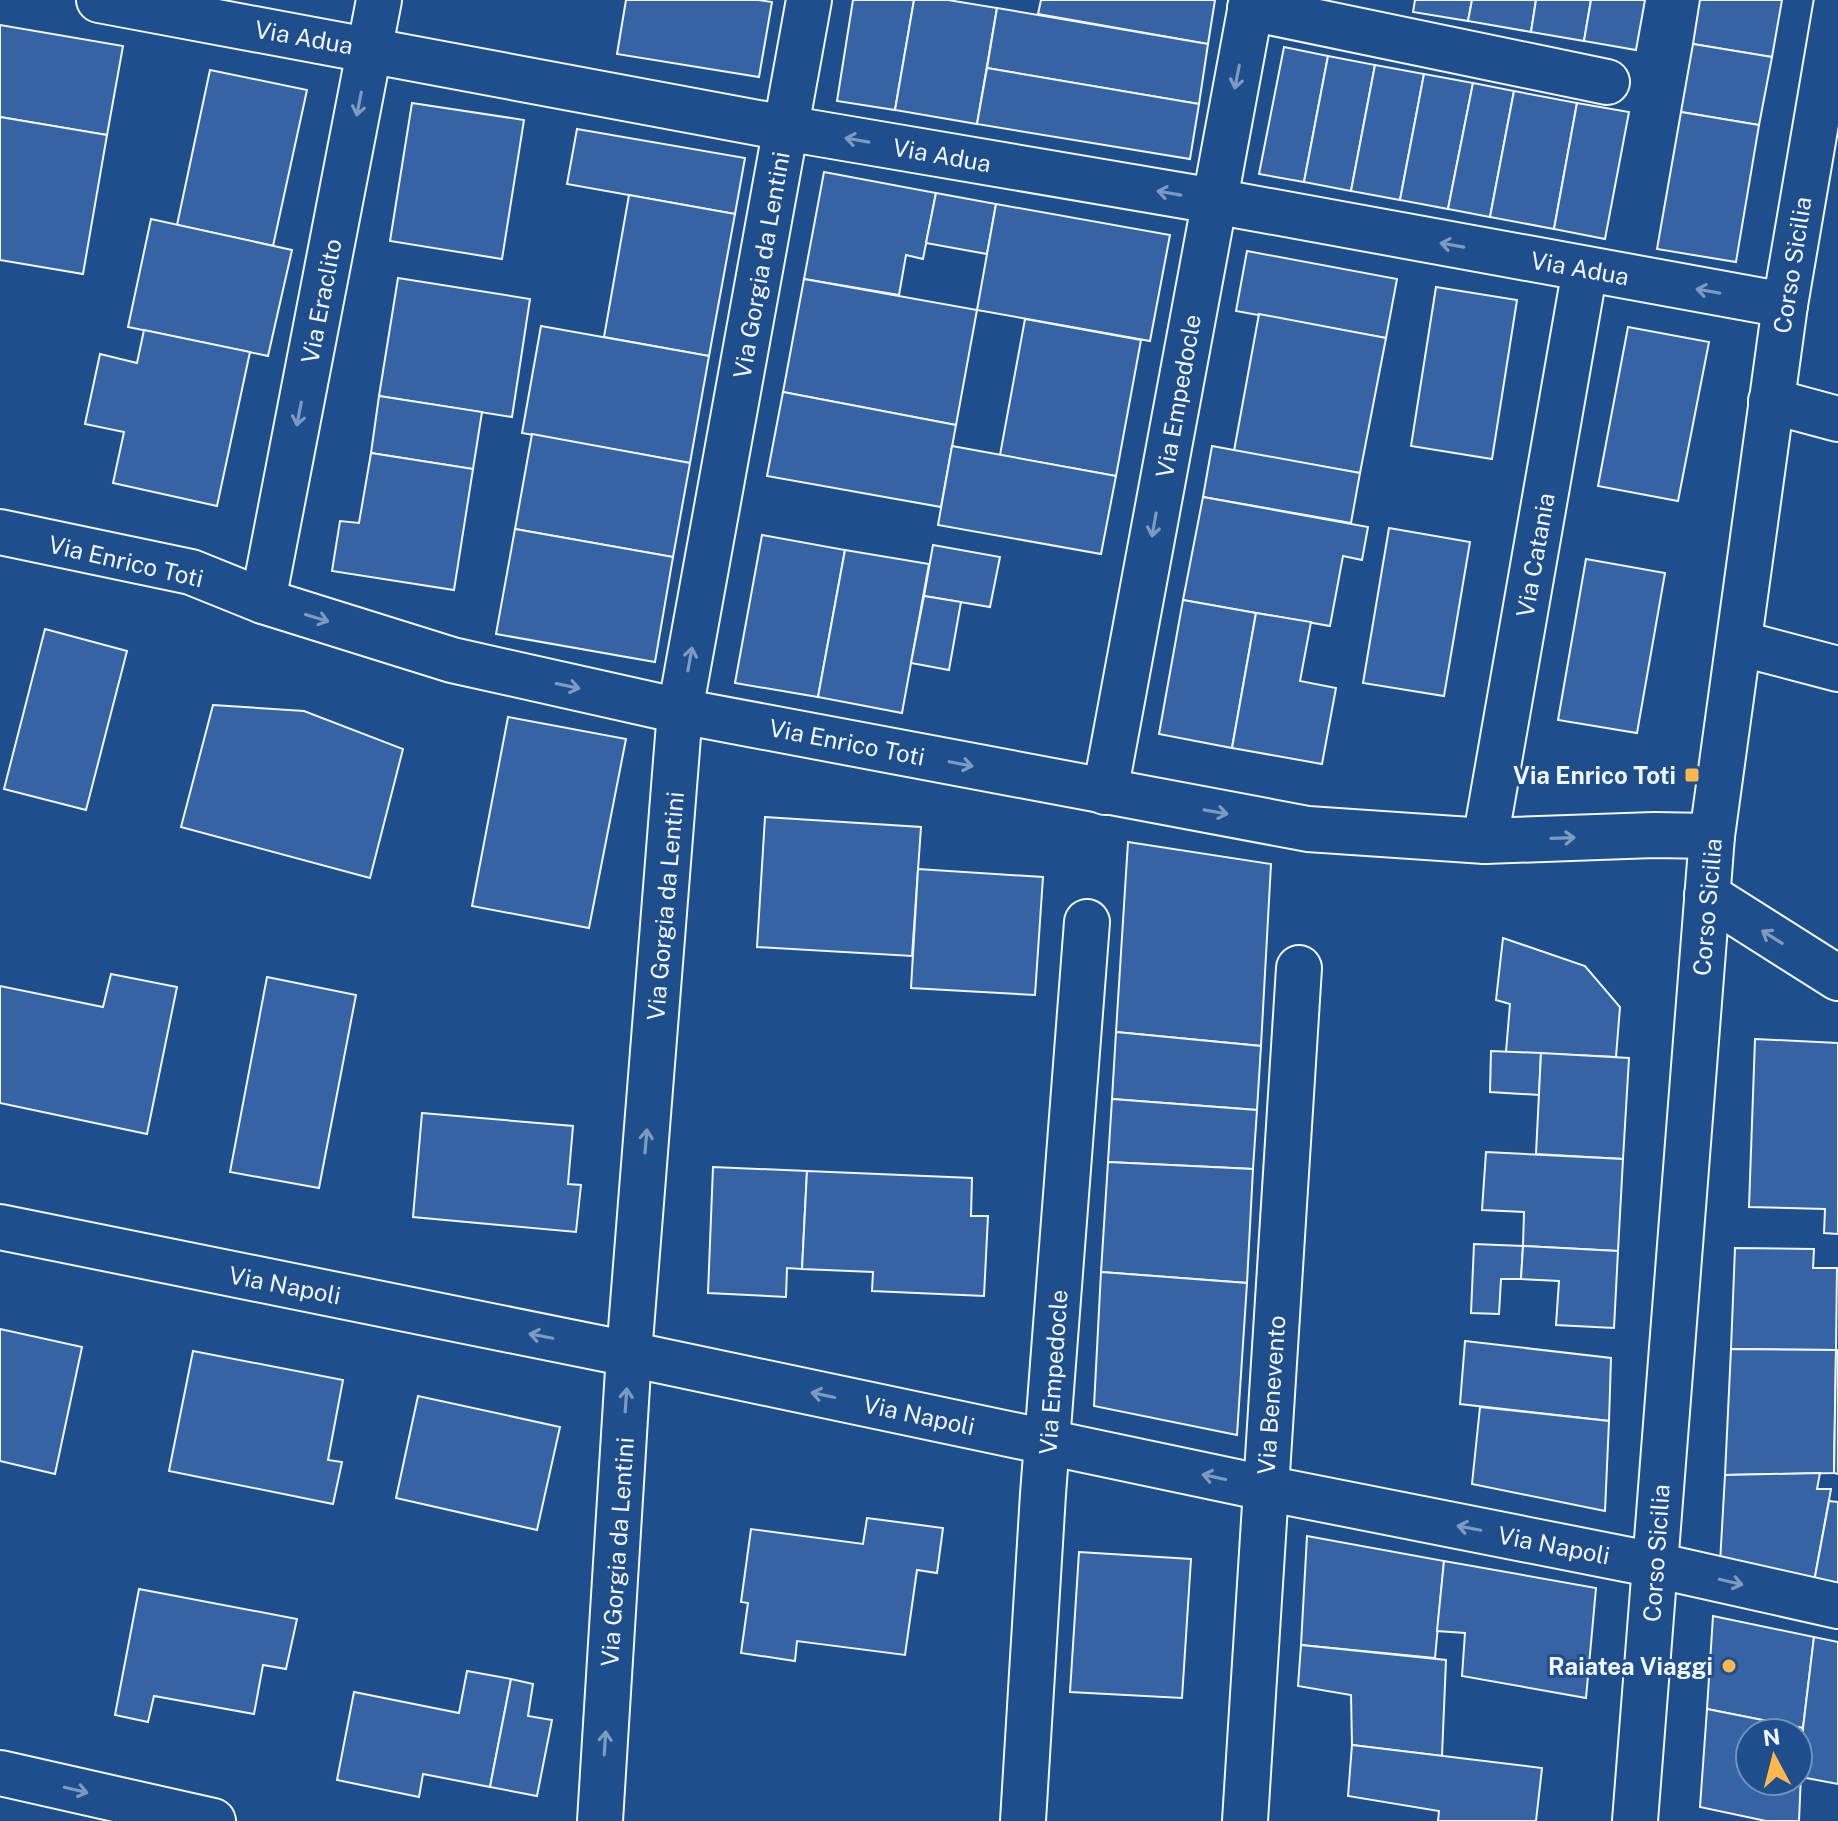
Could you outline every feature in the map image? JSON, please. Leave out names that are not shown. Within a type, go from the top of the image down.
[{"type":"street","name":"Via Adua","points":[[99,0],[785,128],[1214,201],[1785,305]]},
{"type":"street","name":"Via Eraclito","points":[[263,601],[379,0]]},
{"type":"street","name":"Via Gorgia da Lentini","points":[[600,1821],[629,1354],[680,711],[809,0]]},
{"type":"street","name":"Corso Sicilia","points":[[1635,1821],[1712,836],[1785,305],[1828,120],[1837,0]]},
{"type":"street","points":[[1251,4],[1607,82]]},
{"type":"street","name":"Via Empedocle","points":[[1105,792],[1251,4]]},
{"type":"street","name":"Via Catania","points":[[1485,841],[1585,269]]},
{"type":"street","points":[[1771,401],[1838,419]]},
{"type":"street","name":"Via Enrico Toti","points":[[0,532],[191,572],[263,601],[452,660],[680,711],[1308,829],[1485,841],[1712,836]]},
{"type":"street","points":[[1739,643],[1838,669]]},
{"type":"street","points":[[1707,895],[1838,978]]},
{"type":"street","name":"Via Empedocle","points":[[1023,1821],[1043,1494],[1087,922]]},
{"type":"street","name":"Via Benevento","points":[[1245,1821],[1299,968]]},
{"type":"street","name":"Via Napoli","points":[[0,1227],[629,1354],[1265,1488],[1655,1565],[1838,1606]]},
{"type":"street","points":[[0,1773],[213,1821]]},
{"type":"building","points":[[626,0],[772,2],[759,77],[617,54]]},
{"type":"building","points":[[853,0],[914,0],[895,110],[837,101]]},
{"type":"building","points":[[914,0],[948,0],[997,8],[977,124],[895,110]]},
{"type":"building","points":[[1041,0],[1215,0],[1208,44],[1038,14]]},
{"type":"building","points":[[1415,0],[1472,0],[1468,21],[1413,12]]},
{"type":"building","points":[[1472,0],[1536,0],[1531,32],[1468,21]]},
{"type":"building","points":[[1536,0],[1591,0],[1584,41],[1531,32]]},
{"type":"building","points":[[1591,0],[1645,0],[1636,50],[1584,41]]},
{"type":"building","points":[[1700,0],[1782,0],[1772,57],[1693,44]]},
{"type":"building","points":[[997,8],[1208,44],[1199,104],[987,68]]},
{"type":"building","points":[[0,25],[123,46],[107,135],[0,117]]},
{"type":"building","points":[[1693,44],[1772,57],[1759,125],[1681,112]]},
{"type":"building","points":[[1284,47],[1328,56],[1304,182],[1259,174]]},
{"type":"building","points":[[1328,56],[1375,65],[1351,191],[1304,182]]},
{"type":"building","points":[[1375,65],[1424,74],[1400,200],[1351,191]]},
{"type":"building","points":[[987,68],[1199,104],[1190,159],[977,124]]},
{"type":"building","points":[[210,70],[307,90],[273,246],[177,225]]},
{"type":"building","points":[[1424,74],[1473,83],[1448,209],[1400,200]]},
{"type":"building","points":[[1473,83],[1514,91],[1490,217],[1448,209]]},
{"type":"building","points":[[1514,91],[1577,103],[1554,229],[1490,217]]},
{"type":"building","points":[[412,103],[524,120],[502,259],[390,241]]},
{"type":"building","points":[[1577,103],[1629,112],[1605,239],[1554,229]]},
{"type":"building","points":[[1681,112],[1759,125],[1736,262],[1657,249]]},
{"type":"building","points":[[0,117],[107,135],[83,274],[0,260]]},
{"type":"building","points":[[577,129],[745,158],[735,214],[567,184]]},
{"type":"building","points":[[824,172],[936,193],[923,259],[906,255],[899,295],[804,279]]},
{"type":"building","points":[[936,193],[996,204],[987,254],[926,243]]},
{"type":"building","points":[[629,195],[735,214],[709,356],[604,337]]},
{"type":"building","points":[[996,204],[1170,235],[1150,341],[977,310]]},
{"type":"building","points":[[151,219],[292,250],[268,356],[128,327]]},
{"type":"building","points":[[1247,251],[1397,279],[1386,338],[1236,311]]},
{"type":"building","points":[[398,278],[530,299],[512,417],[379,396]]},
{"type":"building","points":[[804,279],[977,310],[956,425],[783,392]]},
{"type":"building","points":[[1436,287],[1517,300],[1492,459],[1411,446]]},
{"type":"building","points":[[1259,314],[1386,338],[1360,473],[1234,451]]},
{"type":"building","points":[[1025,319],[1141,340],[1116,476],[1000,455]]},
{"type":"building","points":[[541,326],[709,356],[690,463],[522,433]]},
{"type":"building","points":[[1628,327],[1709,342],[1678,501],[1598,486]]},
{"type":"building","points":[[144,330],[250,352],[217,506],[113,483],[124,432],[85,424],[100,354],[137,363]]},
{"type":"building","points":[[783,392],[956,425],[941,507],[767,476]]},
{"type":"building","points":[[379,396],[482,412],[473,469],[371,453]]},
{"type":"building","points":[[532,434],[690,463],[673,557],[515,529]]},
{"type":"building","points":[[952,446],[1116,476],[1101,554],[938,525]]},
{"type":"building","points":[[1212,446],[1360,473],[1351,523],[1203,497]]},
{"type":"building","points":[[371,453],[473,469],[454,590],[332,571],[340,521],[359,523]]},
{"type":"building","points":[[1203,497],[1368,527],[1362,560],[1343,556],[1330,626],[1183,600]]},
{"type":"building","points":[[1389,528],[1470,542],[1444,696],[1363,683]]},
{"type":"building","points":[[515,529],[673,557],[655,662],[496,634]]},
{"type":"building","points":[[762,535],[845,550],[818,697],[735,683]]},
{"type":"building","points":[[933,545],[1000,557],[990,607],[924,596]]},
{"type":"building","points":[[845,550],[929,564],[902,713],[818,697]]},
{"type":"building","points":[[1586,559],[1665,573],[1637,733],[1558,720]]},
{"type":"building","points":[[924,596],[961,602],[949,670],[911,663]]},
{"type":"building","points":[[1183,600],[1256,613],[1232,748],[1159,734]]},
{"type":"building","points":[[1256,613],[1311,622],[1300,681],[1336,688],[1322,764],[1232,748]]},
{"type":"building","points":[[45,629],[127,651],[86,810],[4,789]]},
{"type":"building","points":[[213,705],[304,711],[403,749],[370,878],[181,827]]},
{"type":"building","points":[[508,717],[626,739],[589,928],[472,906]]},
{"type":"building","points":[[765,817],[921,827],[912,956],[757,947]]},
{"type":"building","points":[[1128,842],[1271,864],[1261,1046],[1116,1032]]},
{"type":"building","points":[[918,869],[1043,877],[1035,995],[911,988]]},
{"type":"building","points":[[1503,938],[1585,966],[1620,1007],[1616,1057],[1506,1052],[1510,1004],[1496,1000]]},
{"type":"building","points":[[111,974],[177,987],[147,1134],[0,1103],[0,986],[103,1007]]},
{"type":"building","points":[[267,977],[356,995],[319,1188],[230,1172]]},
{"type":"building","points":[[1116,1032],[1261,1046],[1257,1110],[1112,1099]]},
{"type":"building","points":[[1755,1039],[1838,1043],[1838,1234],[1824,1233],[1825,1209],[1749,1207]]},
{"type":"building","points":[[1491,1051],[1541,1053],[1539,1095],[1490,1092]]},
{"type":"building","points":[[1541,1053],[1629,1058],[1623,1159],[1536,1154]]},
{"type":"building","points":[[1112,1099],[1257,1110],[1253,1169],[1108,1162]]},
{"type":"building","points":[[422,1113],[573,1126],[568,1184],[581,1185],[576,1232],[413,1217]]},
{"type":"building","points":[[1486,1152],[1623,1159],[1618,1251],[1523,1246],[1524,1212],[1482,1210]]},
{"type":"building","points":[[1108,1162],[1253,1169],[1247,1283],[1101,1272]]},
{"type":"building","points":[[713,1167],[807,1171],[802,1269],[787,1268],[786,1297],[708,1293]]},
{"type":"building","points":[[807,1171],[972,1178],[971,1216],[988,1216],[984,1296],[872,1291],[873,1272],[802,1269]]},
{"type":"building","points":[[1474,1244],[1523,1246],[1521,1279],[1501,1279],[1499,1314],[1471,1313]]},
{"type":"building","points":[[1523,1246],[1618,1251],[1614,1328],[1556,1325],[1559,1281],[1521,1279]]},
{"type":"building","points":[[1735,1248],[1814,1249],[1813,1268],[1837,1268],[1836,1350],[1731,1349]]},
{"type":"building","points":[[1101,1272],[1247,1283],[1237,1435],[1094,1406]]},
{"type":"building","points":[[0,1329],[82,1347],[55,1474],[0,1461]]},
{"type":"building","points":[[1465,1341],[1611,1358],[1609,1421],[1460,1404]]},
{"type":"building","points":[[1731,1349],[1836,1350],[1834,1473],[1725,1475]]},
{"type":"building","points":[[1838,1350],[1838,1474],[1834,1473]]},
{"type":"building","points":[[193,1351],[343,1380],[328,1460],[342,1462],[333,1504],[169,1471]]},
{"type":"building","points":[[418,1396],[560,1427],[537,1530],[396,1498]]},
{"type":"building","points":[[1480,1407],[1609,1421],[1605,1511],[1472,1484]]},
{"type":"building","points":[[1820,1473],[1817,1489],[1831,1489],[1814,1582],[1720,1563],[1725,1475]]},
{"type":"building","points":[[1829,1501],[1838,1502],[1838,1587],[1814,1582]]},
{"type":"building","points":[[867,1518],[943,1528],[937,1573],[917,1570],[905,1655],[797,1641],[795,1661],[741,1653],[748,1603],[741,1602],[751,1529],[863,1544]]},
{"type":"building","points":[[1307,1536],[1444,1561],[1435,1658],[1301,1645]]},
{"type":"building","points":[[1079,1552],[1191,1559],[1182,1698],[1070,1692]]},
{"type":"building","points":[[1444,1561],[1596,1588],[1586,1698],[1462,1676],[1465,1633],[1437,1631]]},
{"type":"building","points":[[139,1589],[297,1619],[286,1669],[263,1665],[254,1714],[154,1696],[148,1722],[115,1715]]},
{"type":"building","points":[[1713,1616],[1814,1637],[1804,1717],[1747,1717],[1707,1709]]},
{"type":"building","points":[[1814,1637],[1838,1642],[1838,1784],[1814,1779],[1814,1717],[1804,1717]]},
{"type":"building","points":[[1301,1645],[1446,1660],[1442,1756],[1352,1745],[1351,1695],[1298,1686]]},
{"type":"building","points":[[467,1671],[511,1679],[490,1787],[423,1774],[419,1797],[337,1780],[354,1692],[459,1713]]},
{"type":"building","points":[[511,1679],[533,1684],[528,1716],[552,1720],[537,1796],[490,1787]]},
{"type":"building","points":[[1707,1709],[1747,1717],[1734,1717],[1734,1797],[1800,1797],[1799,1821],[1766,1821],[1700,1807]]},
{"type":"building","points":[[1352,1745],[1542,1768],[1536,1821],[1438,1821],[1439,1811],[1348,1796]]},
{"type":"place","name":"Via Enrico Toti","points":[[1692,775]]},
{"type":"place","name":"Raiatea Viaggi","points":[[1729,1666]]}]
